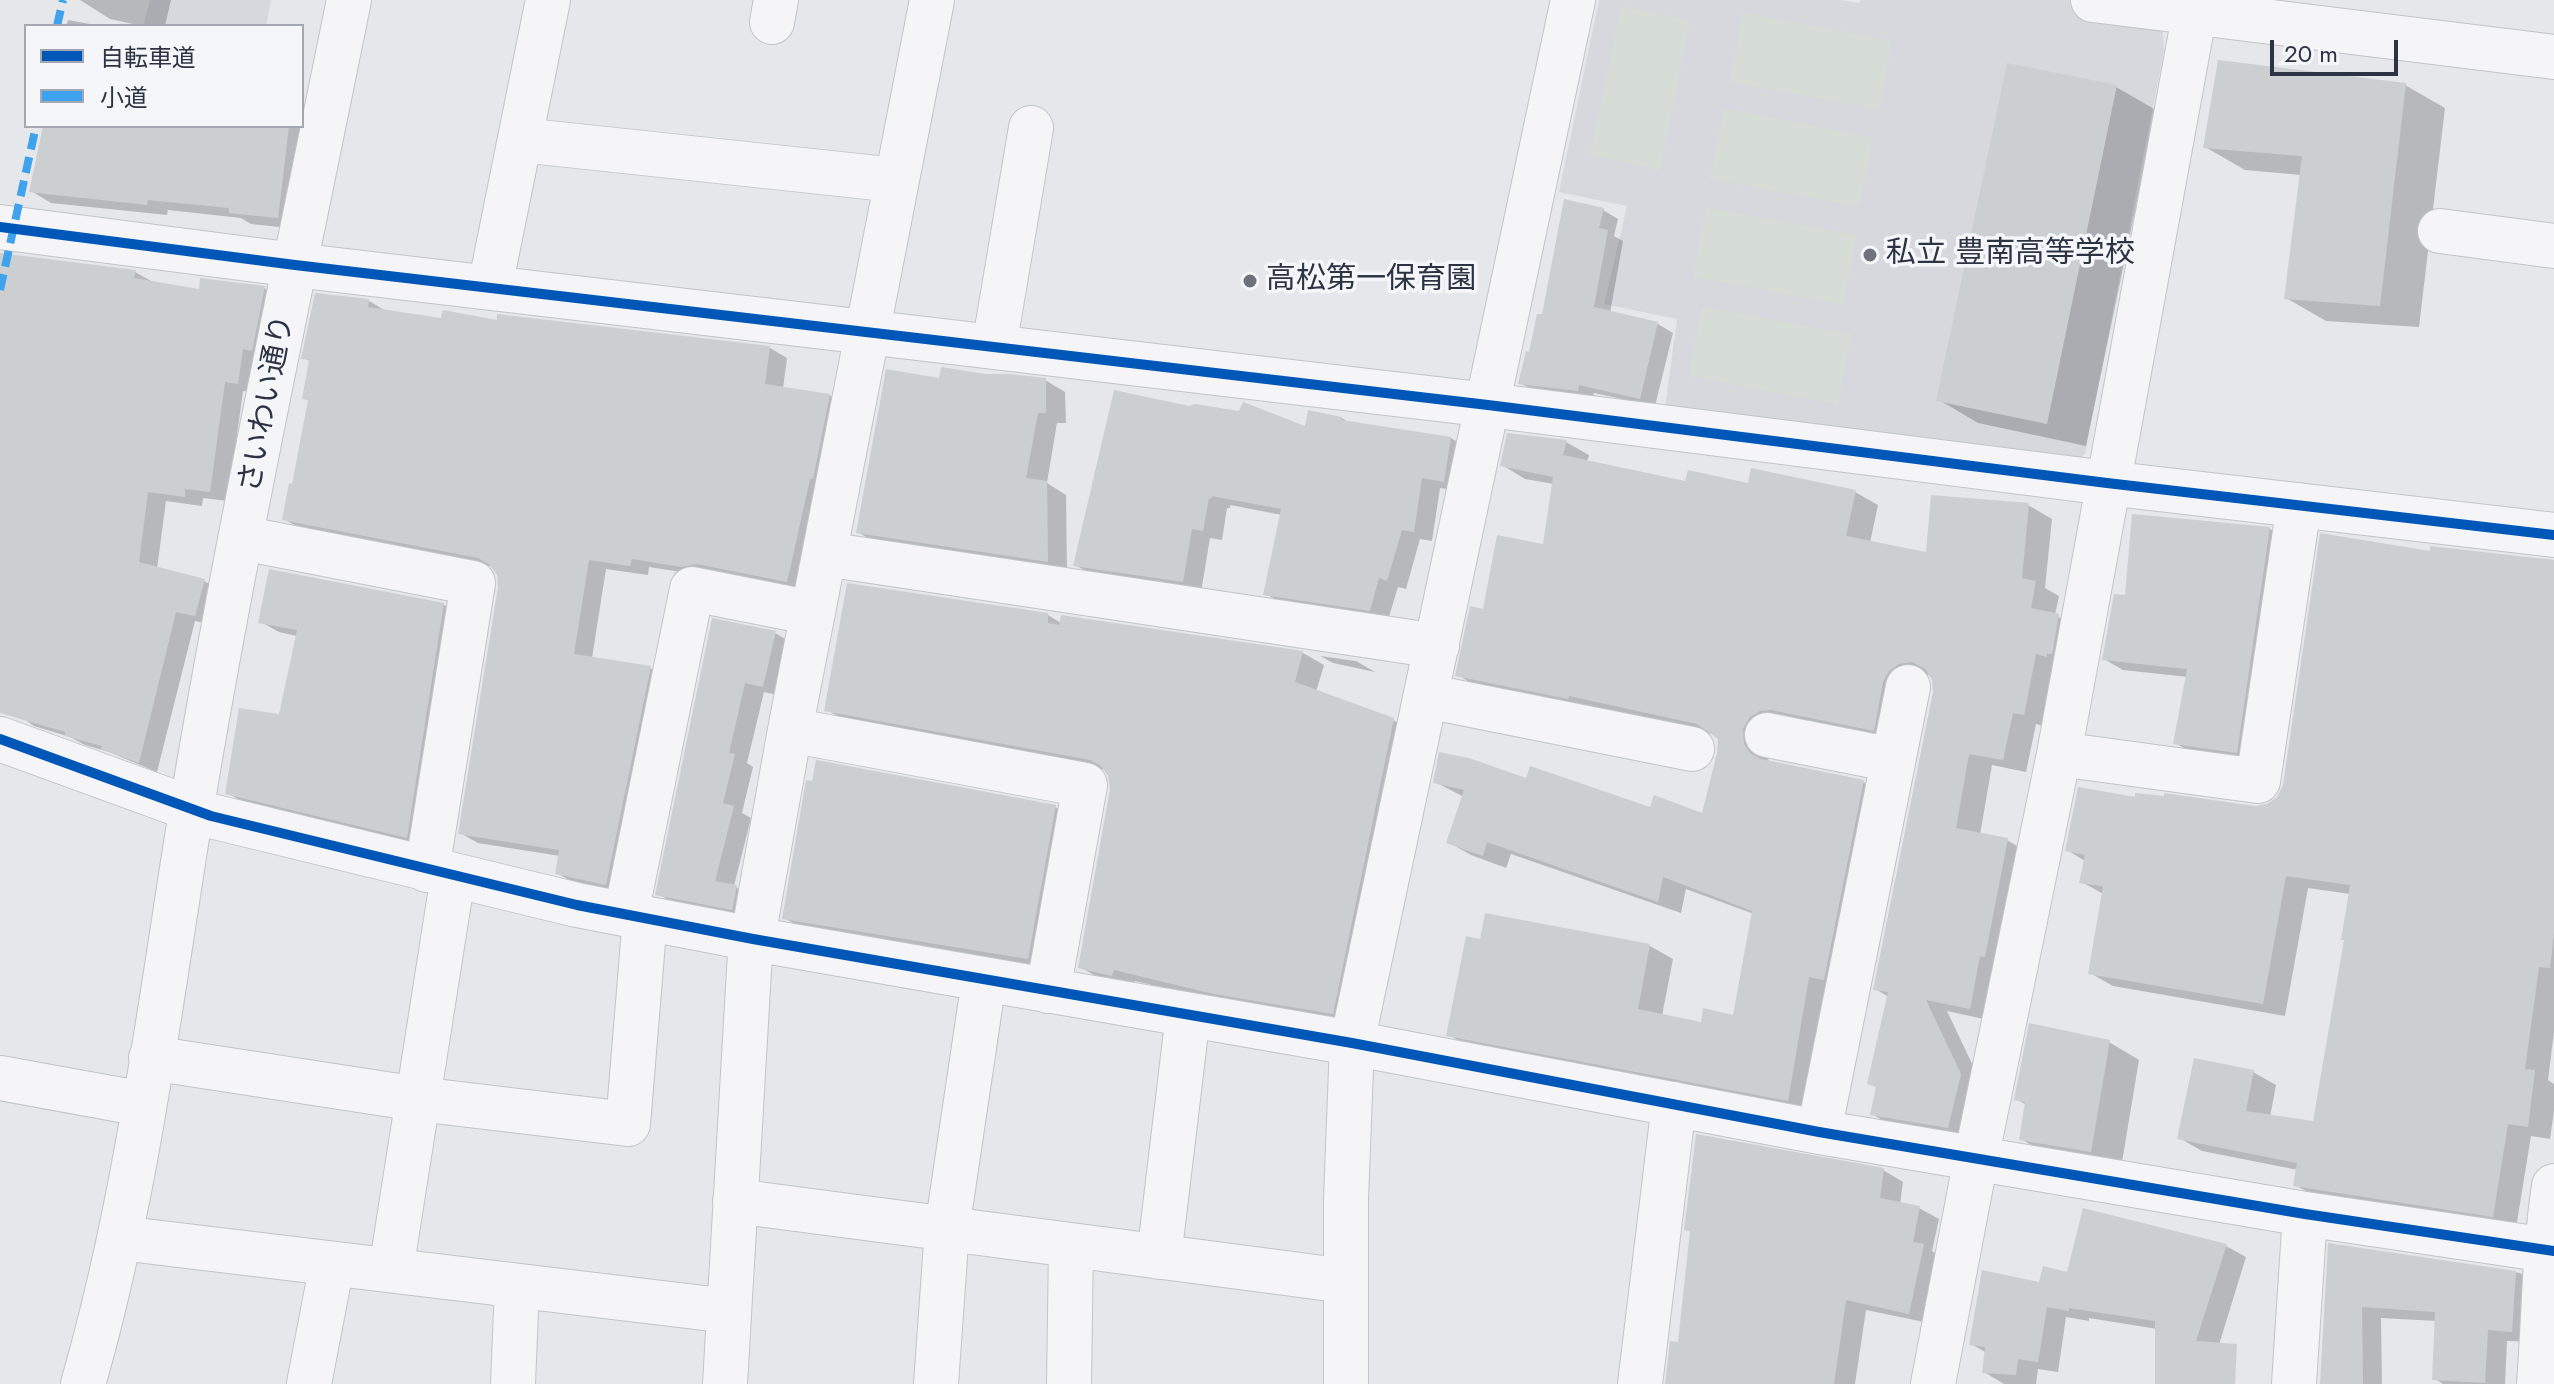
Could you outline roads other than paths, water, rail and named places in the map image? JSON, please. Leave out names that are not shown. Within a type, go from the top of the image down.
[{"type":"street","name":"さいわい通り","points":[[83,1384],[120,1238],[192,808],[295,265],[349,0]]},
{"type":"street","points":[[490,287],[548,0]]},
{"type":"street","points":[[725,1384],[753,939],[790,730],[932,0]]},
{"type":"street","points":[[1346,1384],[1352,1043],[1573,0]]},
{"type":"street","points":[[2093,0],[2195,6],[2554,57]]},
{"type":"street","points":[[1933,1384],[2059,754],[2195,6]]},
{"type":"street","points":[[994,347],[1031,128]]},
{"type":"street","points":[[521,140],[896,180]]},
{"type":"street","points":[[0,227],[295,265],[1488,405],[2107,483],[2554,535]]},
{"type":"street","points":[[2440,231],[2554,246]]},
{"type":"street","points":[[2059,754],[2258,781],[2299,505]]},
{"type":"street","points":[[242,538],[473,583],[418,1099],[391,1270]]},
{"type":"street","points":[[825,554],[1437,646]]},
{"type":"street","points":[[151,1058],[418,1099],[628,1124],[636,916],[692,589],[813,613]]},
{"type":"street","points":[[1819,1132],[1908,687]]},
{"type":"street","points":[[1426,696],[1692,749]]},
{"type":"street","points":[[790,730],[1085,785],[1048,991]]},
{"type":"street","points":[[1767,735],[1893,760]]},
{"type":"street","points":[[0,739],[211,816],[440,873],[636,916],[1352,1043],[1819,1132],[2305,1214],[2551,1250]]},
{"type":"street","points":[[936,1384],[947,1229],[984,980]]},
{"type":"street","points":[[1159,1257],[1188,1015]]},
{"type":"street","points":[[0,1078],[143,1104]]},
{"type":"street","points":[[1640,1384],[1674,1104]]},
{"type":"street","points":[[2539,1384],[2551,1250],[2547,1232],[2554,1186]]},
{"type":"street","points":[[735,1201],[1346,1281]]},
{"type":"street","points":[[2294,1384],[2305,1214]]},
{"type":"street","points":[[120,1238],[729,1311]]},
{"type":"street","points":[[1069,1384],[1071,1245]]},
{"type":"street","points":[[309,1384],[332,1264]]},
{"type":"street","points":[[513,1384],[517,1286]]},
{"type":"place","name":"私立 豊南高等学校","points":[[1870,255]]},
{"type":"place","name":"高松第一保育園","points":[[1250,281]]}]
